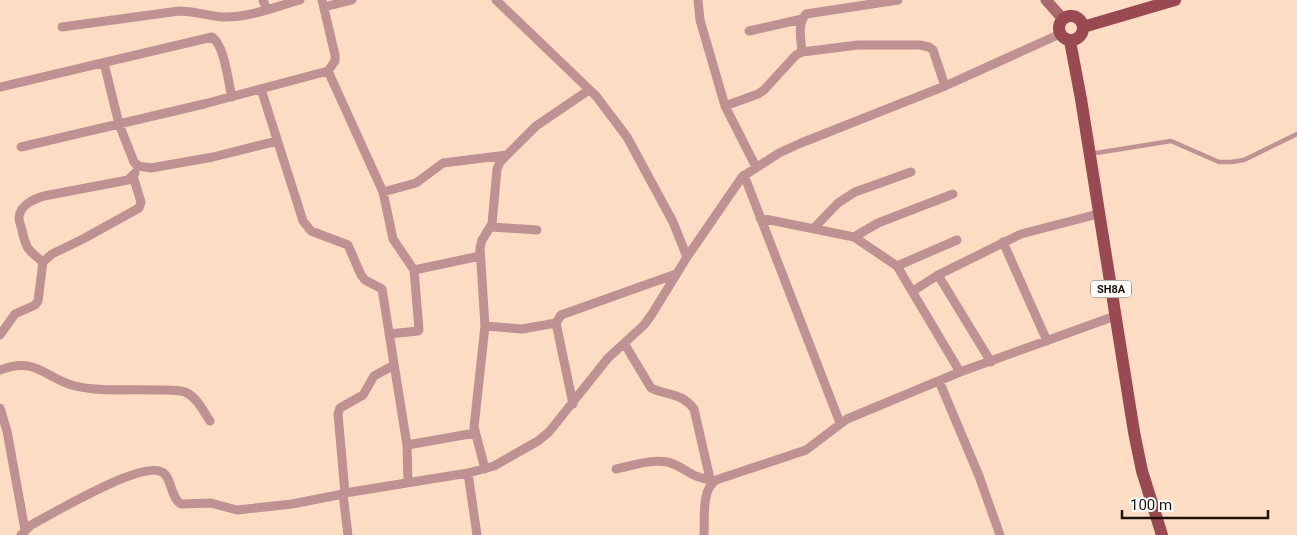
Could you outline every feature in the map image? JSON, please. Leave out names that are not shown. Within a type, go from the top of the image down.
[{"type":"main road","points":[[1046,0],[1062,19],[1073,16],[1082,21],[1084,27],[1080,37],[1065,37]]},
{"type":"main road","points":[[1084,27],[1175,0]]},
{"type":"main road","name":"SH8A","points":[[1062,19],[1059,23],[1065,37],[1081,99],[1098,214],[1140,462],[1162,535]]},
{"type":"street","points":[[263,0],[267,10]]},
{"type":"street","points":[[62,27],[179,11],[191,11],[222,17],[252,14],[300,0]]},
{"type":"street","points":[[21,147],[232,97],[328,71],[335,61],[335,55],[323,4],[352,0]]},
{"type":"street","points":[[496,0],[596,96],[626,137],[689,254]]},
{"type":"street","points":[[698,0],[700,20],[725,106],[756,167]]},
{"type":"street","points":[[749,30],[802,19],[810,12],[898,0]]},
{"type":"street","points":[[802,19],[802,52]]},
{"type":"street","points":[[0,87],[212,37],[217,40],[221,48],[232,97]]},
{"type":"street","points":[[23,532],[31,525],[117,480],[151,471],[162,472],[166,475],[175,498],[181,504],[211,503],[237,510],[292,504],[344,493],[468,473],[494,466],[538,441],[557,424],[608,358],[644,325],[689,254],[743,176],[779,153],[801,143],[1065,37]]},
{"type":"street","points":[[725,106],[764,90],[796,55],[802,52],[858,45],[924,46],[933,50],[945,86]]},
{"type":"street","points":[[104,63],[119,124],[134,162],[138,166],[147,169],[194,161],[277,141]]},
{"type":"street","points":[[328,71],[383,192],[393,239],[414,270],[419,330],[389,334]]},
{"type":"street","points":[[261,89],[303,221],[311,231],[348,246],[361,275],[365,280],[382,290],[407,444],[408,482]]},
{"type":"street","points":[[485,469],[475,433],[474,421],[485,326],[480,256],[482,240],[491,227],[497,169],[500,162],[536,126],[589,90]]},
{"type":"street","points":[[383,192],[416,183],[443,163],[507,155]]},
{"type":"street","points":[[43,262],[26,246],[19,218],[21,210],[39,197],[124,182],[133,176],[138,166]]},
{"type":"street","points":[[814,228],[847,196],[911,172]]},
{"type":"street","points":[[0,335],[15,314],[35,305],[38,301],[43,262],[52,254],[139,208],[141,202],[133,176]]},
{"type":"street","points":[[743,176],[840,423]]},
{"type":"street","points":[[854,236],[878,223],[953,194]]},
{"type":"street","points":[[913,291],[938,275],[1021,234],[1098,214]]},
{"type":"street","points":[[760,218],[854,236],[897,266],[960,372]]},
{"type":"street","points":[[491,227],[537,230]]},
{"type":"street","points":[[897,266],[920,254],[957,240]]},
{"type":"street","points":[[1003,242],[1047,341]]},
{"type":"street","points":[[414,270],[480,256]]},
{"type":"street","points":[[572,404],[556,323],[561,315],[567,311],[676,274]]},
{"type":"street","points":[[938,275],[991,362]]},
{"type":"street","points":[[616,468],[660,461],[669,462],[691,475],[711,481],[806,450],[847,419],[960,372],[1115,316]]},
{"type":"street","points":[[485,326],[522,328],[556,323]]},
{"type":"street","points":[[624,343],[650,388],[681,397],[694,409],[711,481],[707,495],[704,535]]},
{"type":"street","points":[[0,370],[21,365],[37,367],[59,380],[75,386],[186,392],[198,402],[210,421]]},
{"type":"street","points":[[348,535],[338,414],[340,408],[363,395],[374,376],[394,365]]},
{"type":"street","points":[[940,381],[979,476],[1000,535]]},
{"type":"street","points":[[0,408],[7,431],[23,532]]},
{"type":"street","points":[[407,444],[475,433]]},
{"type":"street","points":[[468,473],[477,535]]},
{"type":"lane","points":[[1089,154],[1171,141],[1219,162],[1231,162],[1244,160],[1297,134]]}]
